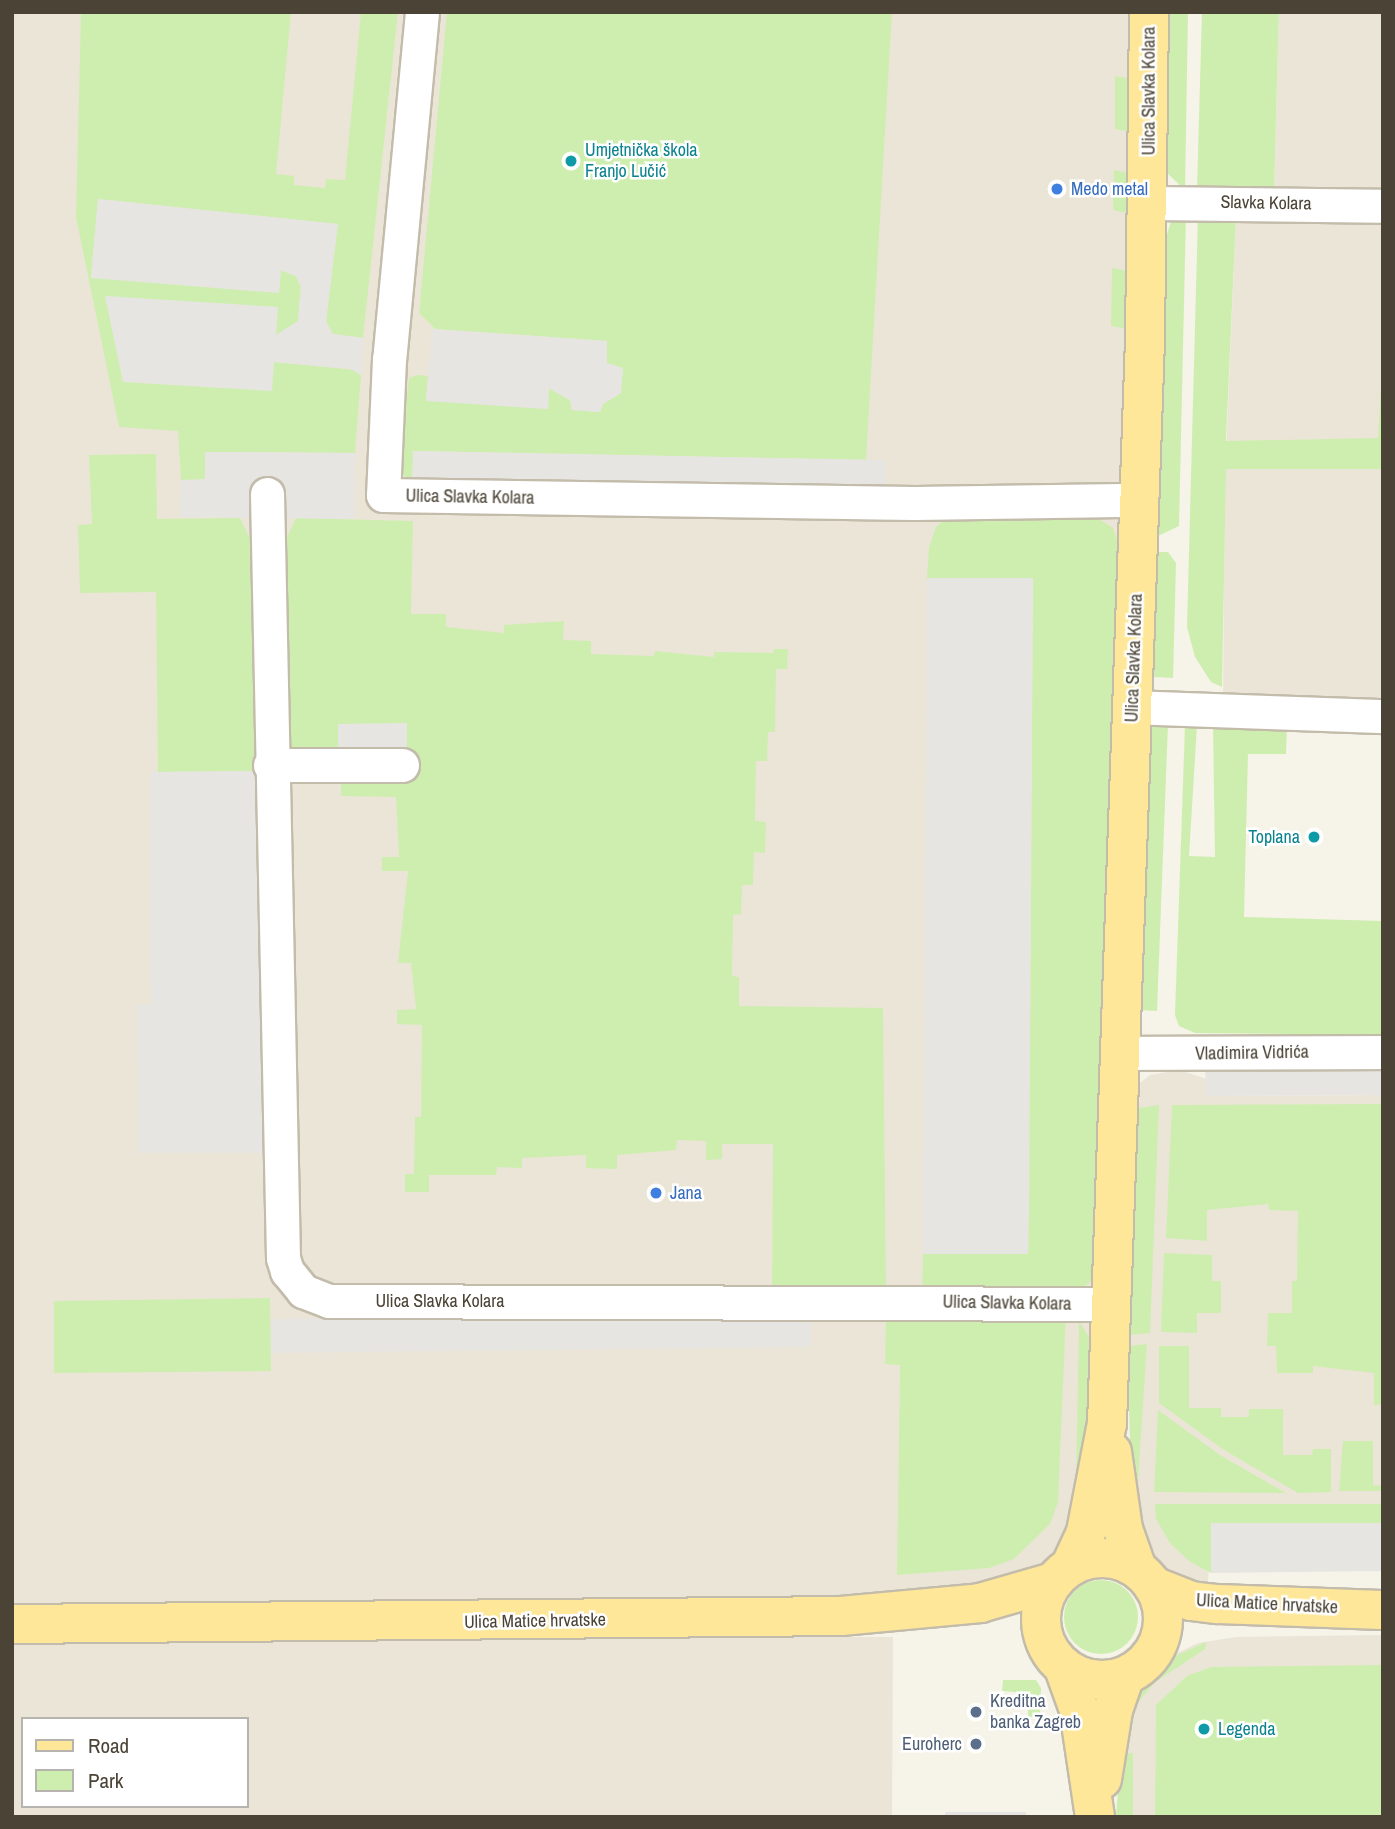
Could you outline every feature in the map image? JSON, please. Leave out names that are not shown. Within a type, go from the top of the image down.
[{"type":"main road","name":"Ulica Slavka Kolara","points":[[1062,1574],[1086,1532],[1107,1423],[1149,203],[1149,12]]},
{"type":"main road","name":"Ulica Slavka Kolara","points":[[1107,1423],[1123,1529],[1145,1578]]},
{"type":"main road","points":[[1109,1559],[1145,1578],[1162,1611],[1160,1638],[1149,1659],[1125,1676],[1093,1680],[1065,1668],[1048,1650],[1041,1626],[1045,1595],[1062,1574],[1109,1559]]},
{"type":"main road","name":"Ulica Matice hrvatske","points":[[12,1624],[841,1616],[980,1603],[1062,1574]]},
{"type":"main road","name":"Ulica Matice hrvatske","points":[[1145,1578],[1191,1601],[1383,1609]]},
{"type":"main road","points":[[1065,1668],[1079,1710],[1096,1817]]},
{"type":"main road","points":[[1096,1817],[1113,1710],[1125,1676]]},
{"type":"street","name":"Ulica Slavka Kolara","points":[[422,12],[389,359],[383,495],[915,503],[1139,500]]},
{"type":"street","name":"Slavka Kolara","points":[[1149,203],[1383,206]]},
{"type":"street","name":"Ulica Slavka Kolara","points":[[267,494],[270,765],[283,1258],[287,1271],[303,1291],[329,1301],[909,1301],[1113,1304]]},
{"type":"street","points":[[1132,706],[1383,716]]},
{"type":"street","points":[[270,765],[402,765]]},
{"type":"street","name":"Vladimira Vidrića","points":[[1121,1053],[1383,1052]]},
{"type":"shaded area","points":[[12,12],[1133,12],[1132,174],[1091,1382],[1078,1520],[1048,1570],[903,1600],[12,1608]]},
{"type":"shaded area","points":[[1279,12],[1383,12],[1383,708],[1223,702],[1225,477],[1236,217],[1274,193]]},
{"type":"shaded area","points":[[98,199],[338,224],[326,321],[333,334],[363,338],[361,375],[350,369],[274,362],[272,391],[123,382],[105,296],[278,307],[276,335],[298,321],[301,287],[296,276],[281,270],[279,293],[91,278]]},
{"type":"shaded area","points":[[432,329],[607,341],[607,363],[623,368],[621,393],[603,404],[600,412],[572,410],[570,400],[549,388],[548,409],[426,401]]},
{"type":"shaded area","points":[[413,451],[885,460],[885,490],[412,481]]},
{"type":"shaded area","points":[[205,452],[355,453],[354,519],[180,517],[181,480],[205,479]]},
{"type":"shaded area","points":[[927,578],[1033,578],[1028,1254],[923,1254]]},
{"type":"shaded area","points":[[407,723],[407,752],[338,753],[338,724]]},
{"type":"shaded area","points":[[261,771],[263,1153],[138,1153],[137,1005],[151,1004],[150,772]]},
{"type":"shaded area","points":[[1383,1067],[1383,1095],[1207,1096],[1205,1069]]},
{"type":"shaded area","points":[[1179,1070],[1207,1079],[1207,1096],[1383,1095],[1383,1523],[1212,1523],[1207,1595],[1149,1558],[1131,1488],[1128,1346],[1140,1083],[1150,1075]]},
{"type":"shaded area","points":[[811,1314],[811,1347],[271,1353],[271,1319]]},
{"type":"shaded area","points":[[1211,1523],[1383,1523],[1383,1571],[1211,1573]]},
{"type":"shaded area","points":[[1383,1635],[1383,1817],[1116,1817],[1125,1714],[1147,1678],[1171,1656],[1198,1643],[1236,1637]]},
{"type":"shaded area","points":[[505,1637],[893,1637],[892,1817],[12,1817],[12,1643]]},
{"type":"shaded area","points":[[945,1812],[1026,1812],[1026,1817],[945,1817]]},
{"type":"green space","points":[[81,12],[291,12],[276,174],[294,176],[294,185],[325,188],[326,179],[345,180],[361,12],[398,12],[363,338],[332,334],[326,321],[337,224],[98,199],[91,277],[279,292],[280,270],[296,276],[301,287],[298,321],[276,335],[278,307],[271,391],[274,362],[356,370],[361,375],[355,453],[206,452],[205,480],[181,480],[178,431],[119,427],[76,217]]},
{"type":"green space","points":[[447,12],[892,12],[866,460],[414,451],[412,481],[399,472],[409,378],[417,375],[428,376],[426,400],[548,409],[548,388],[570,400],[572,410],[600,412],[603,404],[621,393],[607,363],[606,341],[435,329],[419,313]]},
{"type":"green space","points":[[1168,12],[1188,12],[1185,190],[1167,173]]},
{"type":"green space","points":[[1202,12],[1279,12],[1274,194],[1197,189]]},
{"type":"green space","points":[[1115,76],[1132,79],[1132,132],[1115,129]]},
{"type":"green space","points":[[1114,170],[1132,174],[1131,214],[1113,210]]},
{"type":"green space","points":[[1186,214],[1179,526],[1158,536],[1166,238],[1171,221]]},
{"type":"green space","points":[[1198,214],[1236,217],[1226,441],[1378,438],[1383,350],[1383,469],[1226,469],[1222,687],[1211,682],[1195,657],[1187,627]]},
{"type":"green space","points":[[1112,268],[1129,271],[1128,329],[1111,326]]},
{"type":"green space","points":[[156,454],[157,519],[240,518],[254,547],[261,771],[158,772],[156,592],[80,593],[78,525],[92,524],[89,455]]},
{"type":"green space","points":[[1093,515],[1113,528],[1120,547],[1095,1278],[1084,1287],[922,1291],[923,1254],[1028,1254],[1029,1211],[1033,579],[927,578],[929,547],[936,527],[947,517]]},
{"type":"green space","points":[[296,518],[413,521],[411,614],[446,614],[446,627],[504,633],[504,625],[564,621],[563,640],[591,641],[591,654],[654,656],[655,651],[714,657],[714,652],[773,653],[774,649],[788,649],[787,669],[776,669],[775,732],[768,732],[767,761],[756,761],[755,821],[766,822],[765,853],[754,852],[753,885],[742,885],[741,914],[733,915],[732,976],[739,977],[739,1006],[883,1008],[886,1292],[772,1291],[773,1144],[722,1144],[722,1159],[706,1160],[706,1141],[677,1140],[676,1150],[617,1155],[617,1169],[586,1168],[586,1155],[522,1158],[522,1168],[497,1167],[496,1175],[429,1175],[429,1192],[405,1192],[405,1174],[414,1174],[415,1117],[421,1117],[422,1025],[397,1024],[397,1010],[416,1009],[411,963],[398,963],[408,871],[382,871],[382,857],[399,857],[396,797],[341,796],[341,780],[407,780],[407,724],[338,724],[338,753],[283,753],[282,548]]},
{"type":"green space","points":[[1157,552],[1168,552],[1176,563],[1173,678],[1153,677]]},
{"type":"green space","points":[[1151,723],[1168,724],[1157,1011],[1140,1010]]},
{"type":"green space","points":[[1185,725],[1197,725],[1189,856],[1215,857],[1213,725],[1287,727],[1286,754],[1248,754],[1244,917],[1383,921],[1383,1035],[1195,1033],[1179,1026],[1175,1015]]},
{"type":"green space","points":[[1383,1104],[1383,1404],[1374,1405],[1374,1373],[1313,1366],[1313,1373],[1277,1373],[1276,1346],[1267,1346],[1268,1313],[1292,1313],[1292,1281],[1297,1281],[1298,1211],[1269,1210],[1268,1204],[1207,1210],[1207,1241],[1166,1238],[1172,1105]]},
{"type":"green space","points":[[1159,1105],[1150,1333],[1130,1335],[1139,1108]]},
{"type":"green space","points":[[1164,1253],[1212,1255],[1212,1281],[1221,1281],[1221,1313],[1197,1313],[1197,1333],[1161,1332]]},
{"type":"green space","points":[[270,1298],[271,1371],[54,1373],[54,1301]]},
{"type":"green space","points":[[886,1314],[1066,1314],[1058,1502],[1050,1524],[1014,1559],[989,1568],[897,1575],[900,1365],[885,1364]]},
{"type":"green space","points":[[1079,1321],[1092,1342],[1087,1461],[1076,1486]]},
{"type":"green space","points":[[1147,1344],[1138,1481],[1131,1488],[1128,1346]]},
{"type":"green space","points":[[1159,1346],[1189,1346],[1189,1408],[1221,1408],[1221,1417],[1249,1417],[1249,1409],[1283,1409],[1283,1455],[1312,1455],[1313,1449],[1331,1449],[1331,1492],[1298,1493],[1224,1450],[1159,1403]]},
{"type":"green space","points":[[1158,1410],[1220,1455],[1286,1493],[1154,1492]]},
{"type":"green space","points":[[1343,1441],[1373,1441],[1373,1485],[1383,1486],[1383,1491],[1339,1491]]},
{"type":"green space","points":[[1155,1504],[1383,1504],[1383,1523],[1212,1523],[1211,1573],[1189,1561],[1170,1543],[1156,1519]]},
{"type":"green space","points":[[1101,1580],[1122,1586],[1132,1596],[1138,1617],[1132,1638],[1122,1648],[1101,1654],[1080,1648],[1070,1638],[1064,1617],[1070,1596],[1080,1586]]},
{"type":"green space","points":[[1206,1642],[1205,1649],[1154,1683],[1125,1719],[1132,1697],[1164,1661]]},
{"type":"green space","points":[[1383,1665],[1383,1817],[1155,1817],[1156,1705],[1187,1676],[1211,1667]]},
{"type":"green space","points":[[1003,1680],[1036,1680],[1041,1688],[1040,1716],[1028,1717],[1028,1693],[1002,1691]]},
{"type":"green space","points":[[1133,1753],[1133,1817],[1116,1817],[1121,1754]]},
{"type":"place","name":"Umjetnička škola Franjo Lučić","points":[[571,161]]},
{"type":"place","name":"Medo metal","points":[[1057,189]]},
{"type":"place","name":"Toplana","points":[[1314,837]]},
{"type":"place","name":"Jana","points":[[656,1193]]},
{"type":"place","name":"Kreditna banka Zagreb","points":[[976,1712]]},
{"type":"place","name":"Legenda","points":[[1204,1729]]},
{"type":"place","name":"Euroherc","points":[[976,1744]]}]
